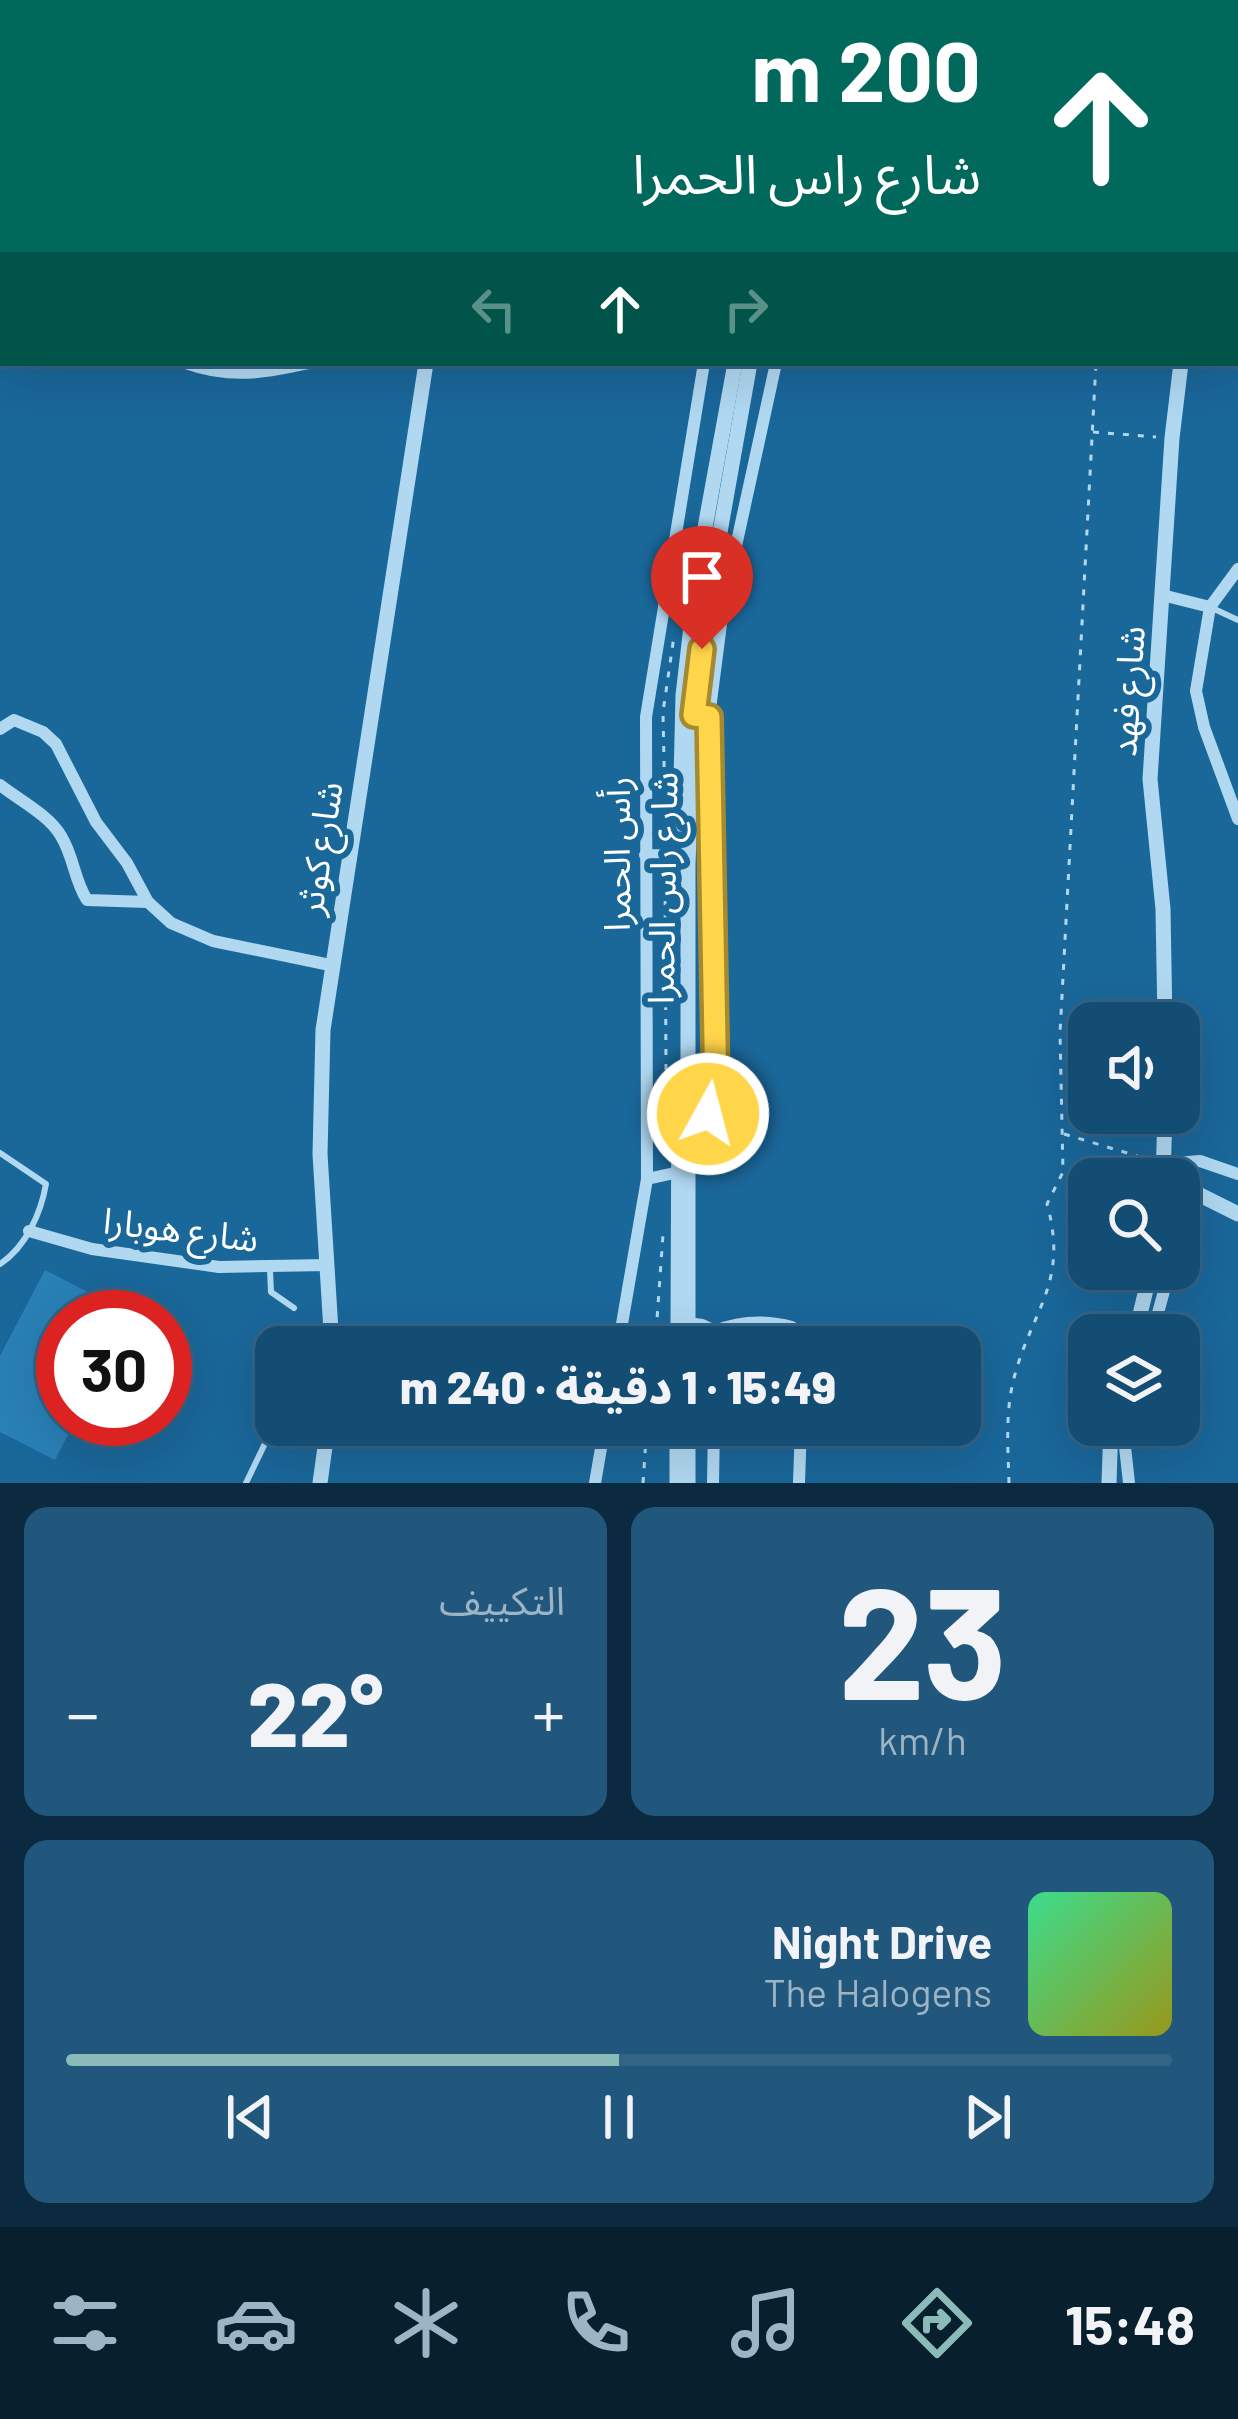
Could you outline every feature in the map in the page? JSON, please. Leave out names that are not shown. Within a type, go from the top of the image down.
[{"type":"street","points":[[198,366],[217,373],[258,375],[296,366]]},
{"type":"street","name":"شارع كوثر","points":[[331,1326],[320,1154],[322,1030],[426,366]]},
{"type":"street","name":"رأس الحمرا","points":[[622,1326],[647,1179],[646,717],[703,366]]},
{"type":"street","name":"شارع راس الحمرا","points":[[735,366],[737,396]]},
{"type":"street","name":"شارع راس الحمرا","points":[[682,1326],[684,856],[695,715],[698,566],[748,366]]},
{"type":"street","points":[[684,1133],[708,1114],[716,1095],[695,715],[775,366]]},
{"type":"street","name":"شارع فهد","points":[[1165,1002],[1150,779],[1181,366]]},
{"type":"street","points":[[699,391],[737,396]]},
{"type":"street","points":[[1238,569],[1210,607],[1196,692],[1238,819]]},
{"type":"street","points":[[1162,595],[1210,607]]},
{"type":"street","points":[[0,729],[14,720],[43,732],[56,744],[96,822],[127,863],[148,902],[171,923],[213,941],[330,965]]},
{"type":"street","points":[[0,785],[56,828],[87,900],[148,902]]},
{"type":"street","points":[[645,855],[684,856]]},
{"type":"street","points":[[1200,1160],[1238,1174]]},
{"type":"street","points":[[647,1179],[684,1170]]},
{"type":"street","points":[[1200,1195],[1238,1214]]},
{"type":"street","name":"شارع هوبارا","points":[[29,1231],[92,1249],[219,1268],[328,1265]]},
{"type":"street","points":[[683,1322],[697,1326]]},
{"type":"street","name":"شارع راس الحمرا","points":[[683,1322],[684,1326]]},
{"type":"street","points":[[728,1326],[775,1322],[789,1326]]},
{"type":"street","points":[[320,1483],[326,1446]]},
{"type":"street","points":[[596,1483],[602,1446]]},
{"type":"street","points":[[677,1446],[677,1483]]},
{"type":"street","points":[[688,1446],[688,1483]]},
{"type":"street","points":[[713,1483],[714,1446]]},
{"type":"street","points":[[799,1483],[800,1446]]},
{"type":"street","points":[[1109,1483],[1110,1446]]},
{"type":"street","points":[[1125,1446],[1129,1483]]},
{"type":"lane","points":[[1210,607],[1238,620]]},
{"type":"lane","points":[[0,1153],[46,1184],[42,1206],[29,1231],[0,1264]]},
{"type":"lane","points":[[270,1269],[272,1292],[294,1308]]},
{"type":"lane","points":[[246,1483],[264,1446]]},
{"type":"path","points":[[1009,1483],[1008,1424],[1014,1377],[1046,1300],[1056,1236],[1048,1204],[1063,1172],[1061,1010],[1096,366]]},
{"type":"path","points":[[1092,432],[1172,438]]},
{"type":"path","points":[[1062,1134],[1126,1158]]},
{"type":"path","points":[[643,1483],[646,1446]]},
{"type":"shaded area","points":[[45,1270],[84,1290],[36,1290],[36,1446],[62,1446],[55,1460],[0,1432],[0,1356]]},
{"type":"route","points":[[702,649],[694,715],[709,717],[714,868],[716,1095],[708,1114]]}]
